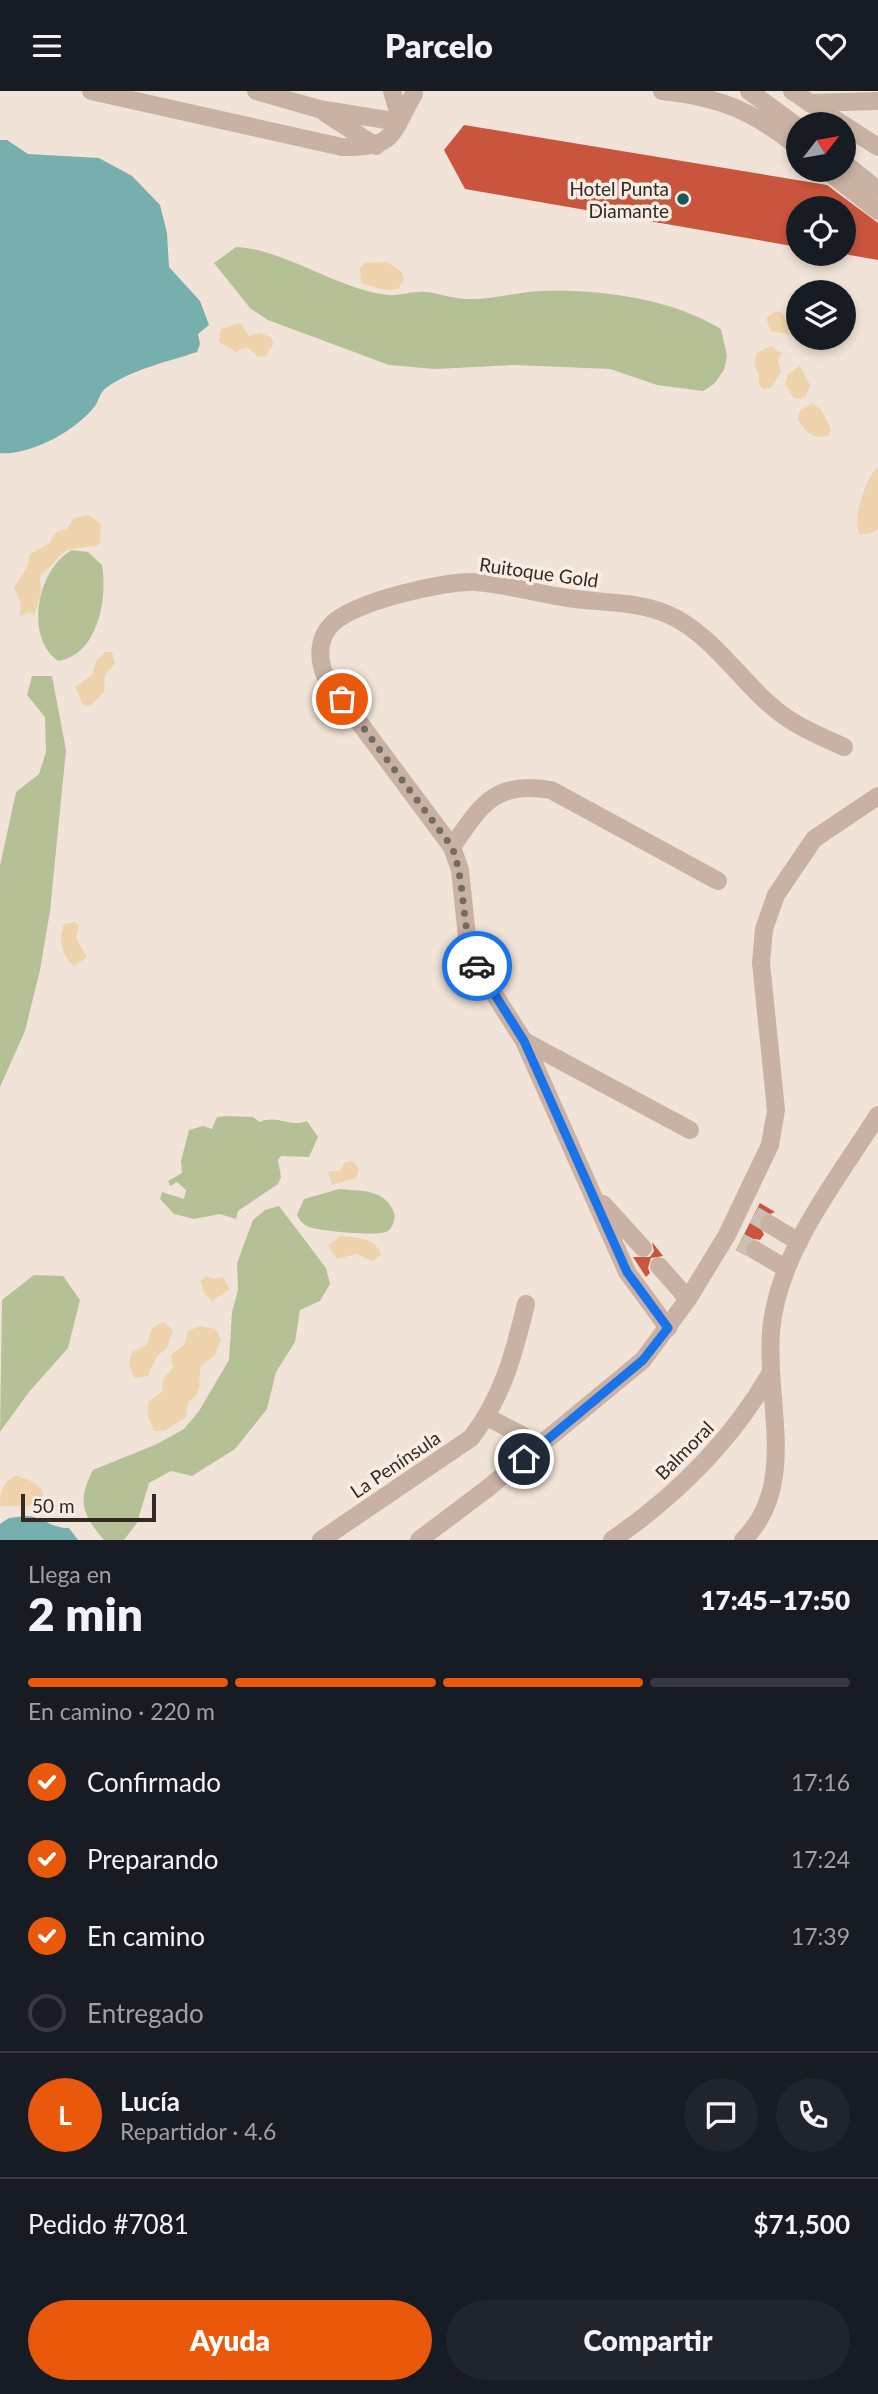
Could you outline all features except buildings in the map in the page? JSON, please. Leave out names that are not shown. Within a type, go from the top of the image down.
[{"type":"street","points":[[91,91],[342,147],[376,146],[393,134],[412,92]]},
{"type":"street","points":[[256,91],[319,109],[399,120]]},
{"type":"street","points":[[392,91],[399,120]]},
{"type":"street","points":[[662,91],[732,104],[765,121],[786,138]]},
{"type":"street","points":[[750,91],[786,118]]},
{"type":"street","points":[[792,91],[823,112]]},
{"type":"street","points":[[809,103],[878,101]]},
{"type":"street","points":[[319,109],[376,146]]},
{"type":"street","points":[[856,133],[878,147]]},
{"type":"street","points":[[856,173],[878,191]]},
{"type":"street","points":[[841,182],[878,211]]},
{"type":"street","name":"Ruitoque Gold","points":[[668,1328],[627,1272],[524,1041],[480,972],[468,946],[460,870],[452,847],[326,678],[321,664],[323,637],[341,616],[410,591],[474,582],[666,613],[690,627],[787,718],[844,747]]},
{"type":"street","points":[[452,847],[477,811],[493,796],[511,787],[532,786],[551,790],[718,881]]},
{"type":"street","points":[[419,1540],[643,1360],[688,1299],[741,1242],[755,1216],[776,1109],[761,963],[764,929],[776,895],[814,839],[878,796]]},
{"type":"street","name":"Ruitoque Gold","points":[[524,1041],[690,1130]]},
{"type":"street","name":"Balmoral","points":[[743,1540],[767,1507],[774,1482],[776,1451],[770,1374],[774,1306],[785,1268],[878,1116],[878,1109]]},
{"type":"street","name":"Ruitoque Gold","points":[[592,1191],[643,1248]]},
{"type":"street","points":[[755,1216],[799,1242]]},
{"type":"street","points":[[741,1242],[785,1268]]},
{"type":"street","points":[[659,1266],[688,1299]]},
{"type":"street","name":"La Península","points":[[321,1540],[471,1438],[487,1417],[509,1374],[526,1304]]},
{"type":"street","name":"Balmoral","points":[[612,1540],[673,1492],[707,1459],[736,1426],[770,1374]]},
{"type":"street","points":[[487,1417],[541,1444]]},
{"type":"green space","points":[[236,247],[273,255],[350,286],[388,295],[425,292],[476,299],[564,291],[610,294],[657,303],[701,318],[721,329],[727,356],[724,370],[714,384],[703,391],[657,385],[610,369],[513,365],[435,369],[389,365],[268,320],[250,308],[214,263]]},
{"type":"green space","points":[[72,550],[88,552],[102,565],[103,594],[97,624],[91,637],[71,657],[58,661],[47,650],[41,636],[39,604],[50,572],[60,559]]},
{"type":"green space","points":[[32,676],[52,676],[66,750],[50,911],[40,970],[25,1031],[0,1087],[0,866],[16,792],[39,774],[46,752],[45,717],[27,695]]},
{"type":"green space","points":[[217,1117],[253,1117],[260,1122],[272,1119],[295,1123],[307,1121],[318,1137],[309,1157],[281,1156],[278,1160],[281,1177],[278,1184],[238,1211],[236,1219],[220,1214],[194,1219],[174,1214],[160,1199],[162,1192],[184,1199],[186,1190],[177,1182],[170,1186],[168,1181],[182,1173],[181,1161],[189,1130],[203,1126],[212,1129]]},
{"type":"green space","points":[[339,1189],[373,1193],[387,1201],[395,1216],[391,1228],[382,1233],[349,1233],[315,1229],[301,1221],[297,1215],[304,1199]]},
{"type":"green space","points":[[279,1206],[326,1268],[330,1284],[320,1301],[300,1310],[295,1342],[276,1372],[267,1409],[235,1449],[192,1476],[171,1471],[149,1483],[137,1523],[124,1540],[104,1540],[84,1507],[85,1490],[93,1470],[157,1444],[184,1429],[199,1411],[229,1360],[232,1312],[238,1290],[237,1263],[253,1220],[265,1210]]},
{"type":"green space","points":[[34,1275],[63,1276],[80,1300],[68,1348],[29,1392],[0,1432],[2,1300]]},
{"type":"sand","points":[[387,262],[402,272],[404,279],[398,289],[385,290],[361,283],[360,268],[365,263]]},
{"type":"sand","points":[[775,312],[781,312],[786,319],[786,334],[771,331],[766,318]]},
{"type":"sand","points":[[240,323],[249,336],[260,333],[270,337],[274,343],[266,356],[258,357],[247,347],[236,352],[219,342],[221,329]]},
{"type":"sand","points":[[771,346],[782,353],[778,360],[781,372],[771,388],[764,389],[759,385],[754,364],[757,353]]},
{"type":"sand","points":[[800,366],[810,385],[806,396],[800,399],[794,398],[785,384],[788,374]]},
{"type":"sand","points":[[812,404],[821,409],[831,429],[829,435],[812,435],[798,420],[800,410]]},
{"type":"sand","points":[[878,467],[878,528],[874,532],[860,535],[857,519],[861,499]]},
{"type":"sand","points":[[89,515],[101,524],[100,543],[97,546],[67,550],[63,553],[40,576],[41,593],[34,616],[30,612],[20,616],[21,603],[14,587],[27,568],[30,554],[50,543],[55,533],[68,528],[73,518]]},
{"type":"sand","points":[[105,652],[112,652],[115,664],[105,674],[104,692],[90,706],[83,705],[75,687],[92,675],[96,661]]},
{"type":"sand","points":[[74,922],[79,925],[76,938],[87,957],[74,966],[66,957],[61,936],[64,924]]},
{"type":"sand","points":[[353,1161],[359,1169],[356,1178],[332,1185],[328,1172],[341,1170],[344,1163]]},
{"type":"sand","points":[[340,1236],[370,1242],[379,1249],[381,1255],[372,1261],[356,1254],[337,1259],[328,1245]]},
{"type":"sand","points":[[206,1276],[214,1279],[223,1277],[230,1289],[212,1301],[204,1293],[201,1281]]},
{"type":"sand","points":[[164,1322],[173,1330],[167,1348],[157,1356],[148,1376],[134,1378],[129,1364],[132,1352],[147,1345],[152,1328]]},
{"type":"sand","points":[[200,1326],[216,1329],[221,1340],[215,1355],[201,1366],[199,1390],[188,1402],[186,1417],[164,1431],[154,1431],[148,1417],[148,1402],[162,1392],[163,1379],[173,1368],[171,1355],[184,1345],[188,1331]]},
{"type":"sand","points":[[16,1476],[39,1487],[44,1500],[38,1506],[0,1506],[5,1485]]},
{"type":"water","points":[[0,140],[7,140],[28,154],[99,158],[132,176],[160,205],[167,233],[169,267],[200,301],[209,325],[198,334],[200,344],[197,352],[116,381],[104,390],[95,406],[77,424],[52,440],[12,453],[0,453]]},
{"type":"water","points":[[27,1516],[69,1528],[78,1540],[0,1540],[0,1524],[9,1518]]},
{"type":"tunnel","points":[[754,1215],[769,1224]]},
{"type":"tunnel","points":[[740,1242],[755,1250]]},
{"type":"way so far","points":[[342,699],[452,847],[460,870],[468,946],[477,966]]},
{"type":"place","name":"Hotel Punta Diamante","points":[[683,199]]},
{"type":"route","points":[[477,966],[524,1041],[627,1272],[668,1328],[643,1360],[524,1459]]}]
